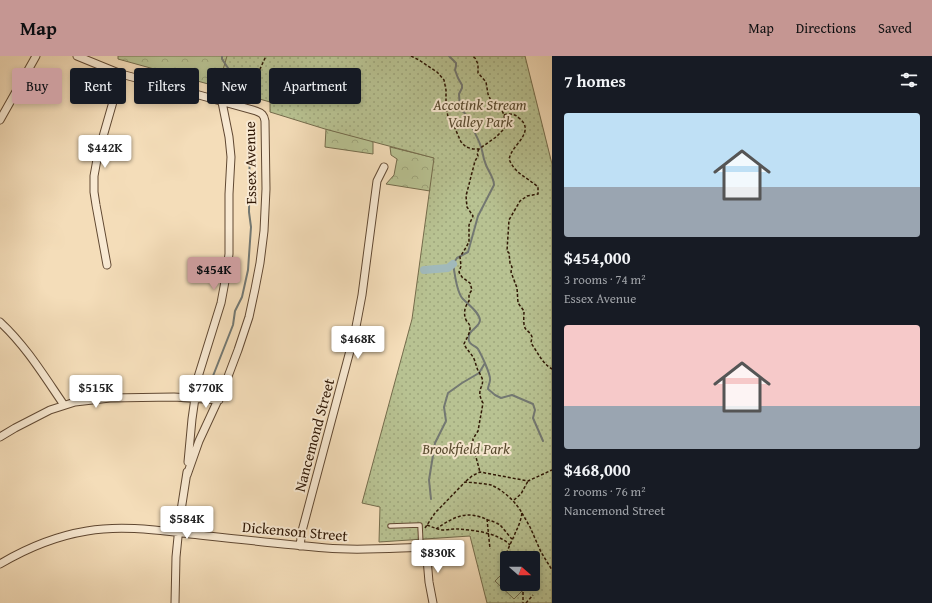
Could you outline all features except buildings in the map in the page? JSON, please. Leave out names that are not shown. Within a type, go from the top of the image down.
[{"type":"street","points":[[0,120],[36,56]]},
{"type":"street","points":[[76,56],[106,68]]},
{"type":"street","points":[[126,75],[207,98]]},
{"type":"street","points":[[107,265],[94,192],[94,176],[98,154],[112,104]]},
{"type":"street","name":"Essex Avenue","points":[[175,603],[178,533],[187,475],[192,419],[198,377],[221,303],[229,254],[229,194],[231,156],[222,104]]},
{"type":"street","name":"Essex Avenue","points":[[187,475],[199,440],[219,400],[249,317],[260,263],[264,231],[266,189],[264,115],[230,104]]},
{"type":"street","name":"Nancemond Street","points":[[300,546],[302,532],[355,332],[362,295],[378,181],[384,167]]},
{"type":"street","points":[[0,322],[29,353],[64,405]]},
{"type":"street","points":[[0,437],[50,410],[76,402],[110,398],[174,397],[219,400]]},
{"type":"street","name":"Dickenson Street","points":[[0,564],[16,554],[41,543],[72,534],[104,529],[125,528],[300,546],[355,550],[424,547]]},
{"type":"street","points":[[424,547],[433,603]]},
{"type":"lane","points":[[390,526],[420,525],[420,533],[424,547]]},
{"type":"path","points":[[245,108],[249,93],[266,56]]},
{"type":"path","points":[[411,56],[420,60],[437,72],[444,80],[448,117],[461,142],[466,147],[473,150],[479,148],[496,137],[504,129],[505,122],[501,108],[492,103],[488,94],[486,82],[478,73],[478,64],[472,56]]},
{"type":"path","points":[[475,58],[479,56]]},
{"type":"path","points":[[504,115],[515,114],[525,124],[523,139],[512,152],[509,159],[519,174],[538,187],[538,194],[527,196],[520,201],[509,220],[507,251],[509,253],[512,267],[511,272],[517,288],[518,304],[524,311],[525,329],[532,337],[531,343],[539,358],[552,369]]},
{"type":"path","points":[[479,148],[466,196],[467,207],[473,216],[469,225],[469,242],[460,257],[461,266],[459,272],[462,277],[470,283],[472,290],[469,294],[469,301],[465,310],[465,318],[470,325],[470,329],[464,346],[474,358],[482,379],[479,392],[483,403],[478,432],[473,439],[473,446],[480,472]]},
{"type":"path","points":[[420,533],[435,513],[465,482],[480,472],[528,481],[552,470]]},
{"type":"path","points":[[513,500],[521,494],[528,481]]},
{"type":"path","points":[[465,482],[481,483],[492,486],[513,500],[530,527],[541,552],[552,570]]},
{"type":"path","points":[[507,551],[517,531],[522,513]]},
{"type":"path","points":[[436,529],[455,517],[464,515],[480,516],[499,524],[512,540]]},
{"type":"path","points":[[487,519],[490,549]]},
{"type":"path","points":[[427,525],[436,529],[456,529],[488,534],[505,540],[510,545]]},
{"type":"path","points":[[524,591],[525,603]]},
{"type":"path","points":[[525,603],[533,595]]},
{"type":"green space","points":[[118,56],[228,56],[225,68],[207,68],[207,84],[199,81],[199,68],[150,68],[118,59]]},
{"type":"green space","name":"Brookfield Park","points":[[227,56],[525,56],[552,164],[552,603],[487,603],[470,536],[379,542],[380,507],[362,503],[412,319],[434,158],[325,129],[270,112],[270,104],[361,104],[361,68],[269,68],[269,102],[261,99],[261,68],[224,68]]},
{"type":"green space","points":[[326,129],[373,141],[373,154],[325,147]]},
{"type":"green space","points":[[390,147],[435,158],[430,191],[386,184],[394,175],[397,159],[391,155]]},
{"type":"green space","points":[[500,576],[500,586],[495,581]]},
{"type":"green space","points":[[506,591],[522,591],[514,599]]},
{"type":"waterway","points":[[222,56],[222,59],[228,68]]},
{"type":"waterway","points":[[449,56],[456,63],[455,70],[462,85],[459,94],[460,110],[464,112],[478,139],[484,160],[493,179],[494,185],[478,216],[468,252],[457,258],[453,264],[457,287],[461,296],[476,311],[480,320],[478,325],[469,334],[469,341],[478,349],[487,369],[490,377],[488,389],[501,398],[512,395],[533,404],[535,410],[533,418],[543,441]]},
{"type":"waterway","points":[[211,381],[233,325],[235,311],[242,297],[248,270],[251,227],[249,212],[250,126]]},
{"type":"waterway","points":[[424,270],[448,268],[453,264]]},
{"type":"waterway","points":[[431,499],[429,480],[435,443],[446,421],[444,407],[448,393],[479,373],[485,363]]},
{"type":"park label","name":"Accotink Stream Valley Park","points":[[480,112]]}]
